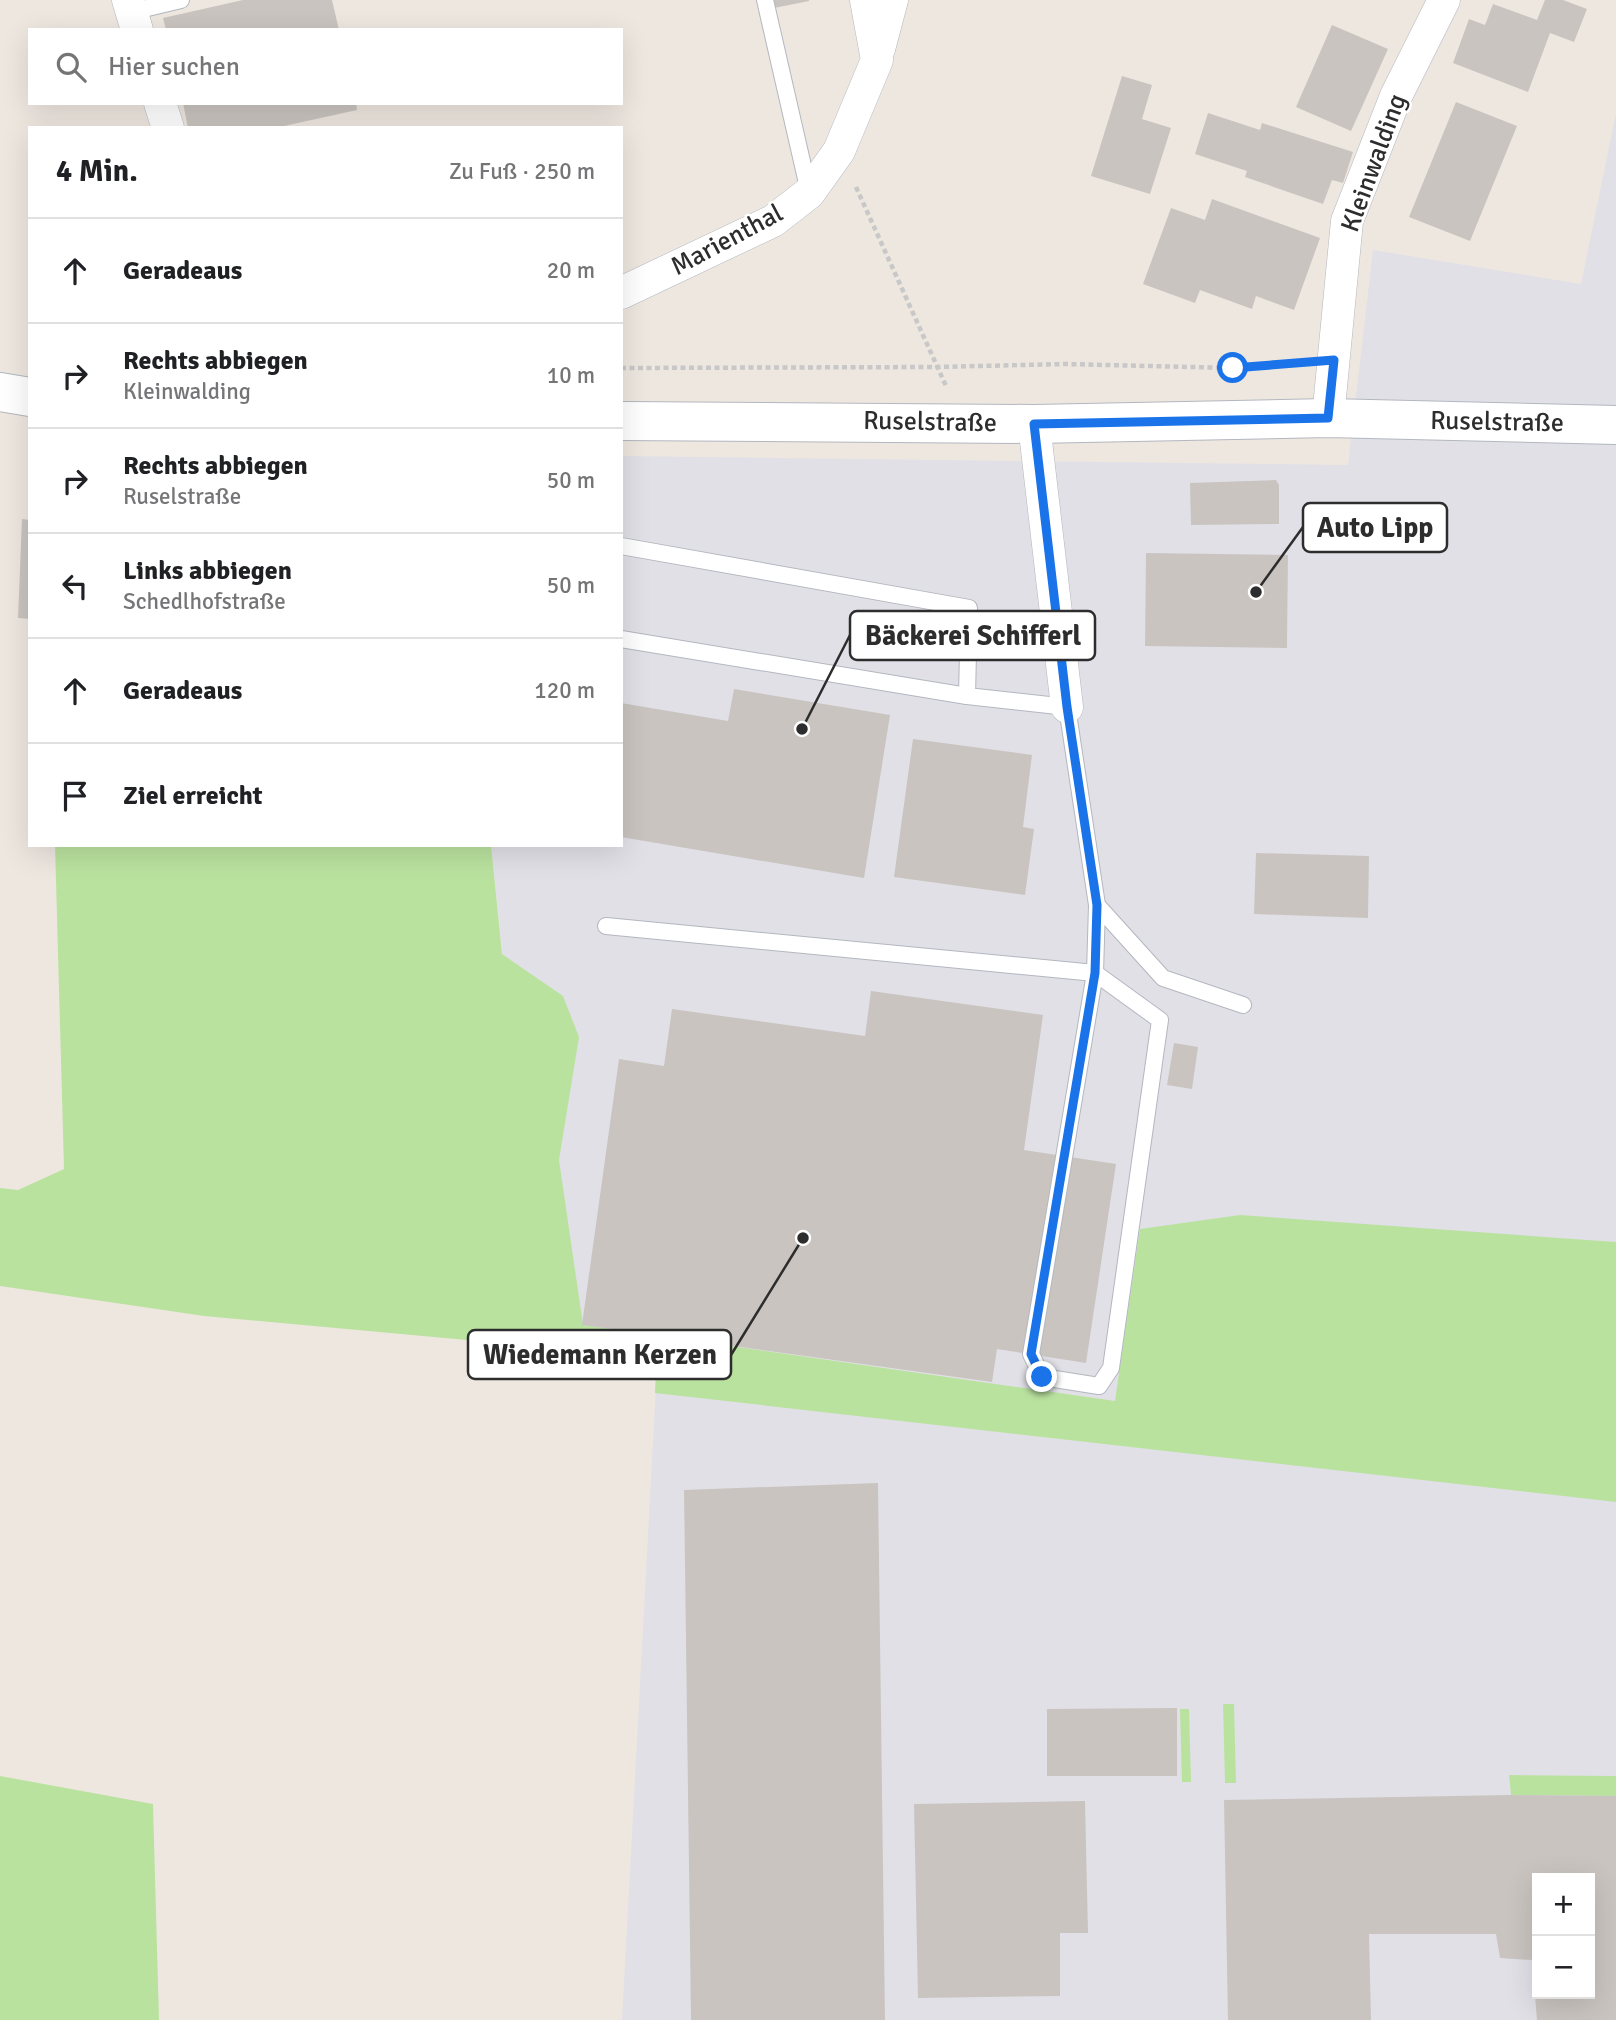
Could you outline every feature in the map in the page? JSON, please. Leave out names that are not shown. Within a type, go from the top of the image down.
[{"type":"main road","points":[[0,392],[28,397]]},
{"type":"main road","name":"Ruselstraße","points":[[623,421],[1034,424],[1328,418],[1616,425]]},
{"type":"street","points":[[866,0],[877,60]]},
{"type":"street","name":"Marienthal","points":[[623,292],[774,221],[809,192],[839,151],[877,60],[892,0]]},
{"type":"street","name":"Kleinwalding","points":[[1328,418],[1347,221],[1396,96],[1444,0]]},
{"type":"street","points":[[161,105],[167,126]]},
{"type":"street","points":[[1034,424],[1067,707]]},
{"type":"lane","points":[[132,14],[181,0]]},
{"type":"lane","points":[[765,0],[809,192]]},
{"type":"lane","points":[[623,546],[969,608],[967,696]]},
{"type":"lane","points":[[606,926],[1095,973],[1160,1020],[1111,1368],[1099,1385],[1042,1377],[1031,1354],[1095,973],[1097,905],[1067,707],[967,696],[623,639]]},
{"type":"lane","points":[[1097,905],[1163,978],[1243,1005]]},
{"type":"path","points":[[839,151],[947,388]]},
{"type":"path","points":[[623,368],[1065,364],[1233,368],[1334,360]]},
{"type":"shaded area","points":[[1616,113],[1616,2020],[622,2020],[657,1367],[544,1347],[491,847],[623,847],[623,456],[1348,465],[1373,250],[1581,284]]},
{"type":"green space","points":[[55,847],[491,847],[502,954],[563,996],[579,1037],[559,1160],[583,1325],[1115,1401],[1140,1229],[1240,1215],[1616,1242],[1616,1502],[655,1393],[656,1367],[544,1347],[204,1316],[0,1286],[0,1188],[18,1190],[64,1169]]},
{"type":"green space","points":[[1223,1704],[1234,1704],[1236,1783],[1225,1783]]},
{"type":"green space","points":[[1180,1709],[1189,1709],[1191,1782],[1182,1782]]},
{"type":"green space","points":[[1509,1775],[1616,1776],[1616,1796],[1511,1795]]},
{"type":"green space","points":[[0,1776],[153,1804],[159,2020],[0,2020]]},
{"type":"building","points":[[243,0],[332,0],[339,28],[166,28],[163,18]]},
{"type":"building","points":[[767,0],[809,0],[809,1],[769,9]]},
{"type":"building","points":[[1545,0],[1563,0],[1587,9],[1574,42],[1550,33],[1528,92],[1453,63],[1469,19],[1485,25],[1493,4],[1537,20]]},
{"type":"building","points":[[1332,25],[1388,49],[1351,131],[1296,107]]},
{"type":"building","points":[[1122,76],[1152,85],[1142,119],[1171,128],[1150,194],[1091,176]]},
{"type":"building","points":[[1456,102],[1517,126],[1470,241],[1409,217]]},
{"type":"building","points":[[183,105],[356,105],[357,110],[284,126],[188,126]]},
{"type":"building","points":[[1208,113],[1260,130],[1262,123],[1353,152],[1343,183],[1332,180],[1323,204],[1245,177],[1247,171],[1195,154]]},
{"type":"building","points":[[1212,199],[1320,238],[1294,310],[1256,296],[1252,309],[1200,290],[1195,303],[1143,284],[1171,208],[1205,220]]},
{"type":"building","points":[[1276,480],[1279,485],[1279,524],[1191,525],[1190,483]]},
{"type":"building","points":[[22,519],[28,520],[28,619],[18,618]]},
{"type":"building","points":[[1146,553],[1288,555],[1287,648],[1145,646]]},
{"type":"building","points":[[734,689],[890,715],[864,878],[623,837],[623,703],[728,721]]},
{"type":"building","points":[[913,739],[1032,755],[1023,827],[1034,829],[1025,895],[894,877]]},
{"type":"building","points":[[1256,853],[1369,856],[1368,918],[1254,914]]},
{"type":"building","points":[[871,991],[1043,1015],[1024,1150],[1116,1164],[1086,1363],[997,1349],[992,1382],[582,1325],[619,1059],[664,1066],[672,1009],[865,1036]]},
{"type":"building","points":[[1174,1043],[1198,1047],[1192,1089],[1167,1085]]},
{"type":"building","points":[[878,1483],[885,2020],[691,2020],[684,1490]]},
{"type":"building","points":[[1177,1708],[1177,1776],[1047,1776],[1047,1709]]},
{"type":"building","points":[[1616,1796],[1616,2020],[1537,2020],[1535,1999],[1595,1999],[1595,1873],[1532,1873],[1532,1960],[1500,1958],[1496,1934],[1369,1934],[1371,2020],[1228,2020],[1224,1800]]},
{"type":"building","points":[[1085,1801],[1088,1933],[1060,1933],[1060,1996],[918,1998],[914,1804]]},
{"type":"place","name":"Auto Lipp","points":[[1256,592]]},
{"type":"place","name":"Bäckerei Schifferl","points":[[802,729]]},
{"type":"place","name":"Wiedemann Kerzen","points":[[803,1238]]},
{"type":"route","points":[[1042,1377],[1031,1354],[1095,973],[1097,905],[1067,707],[1034,424],[1328,418],[1334,360],[1233,368]]}]
